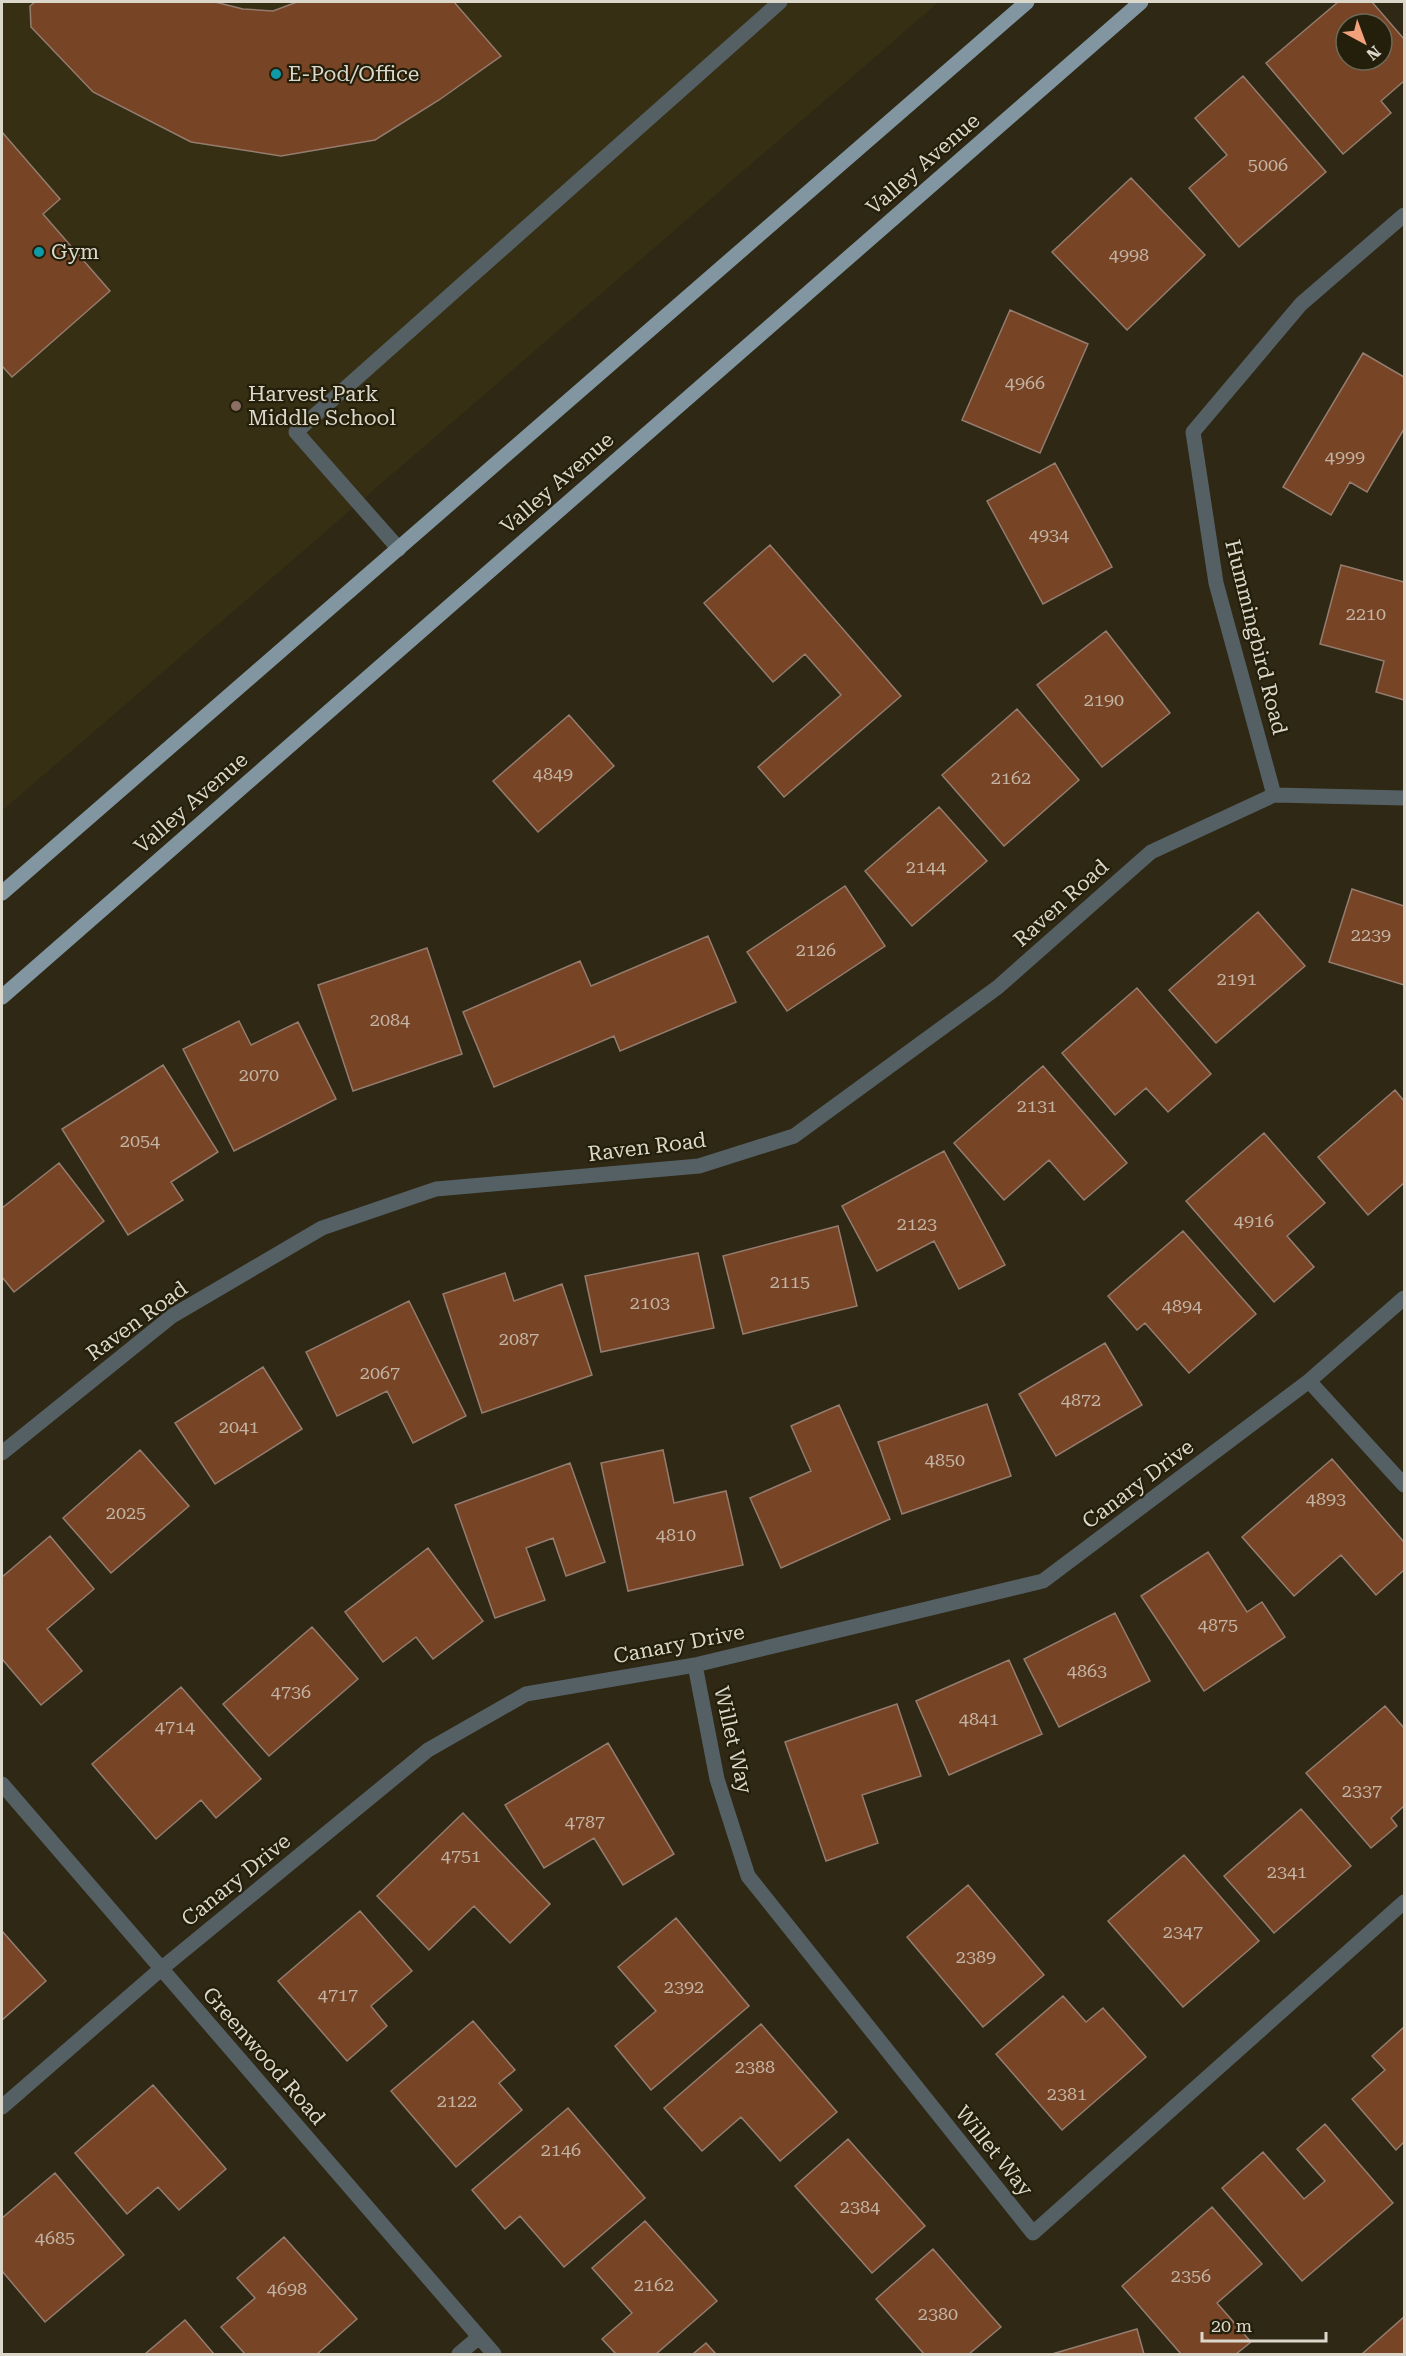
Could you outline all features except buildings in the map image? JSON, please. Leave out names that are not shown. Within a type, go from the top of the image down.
[{"type":"main road","points":[[2,893],[1028,2]]},
{"type":"main road","name":"Valley Avenue","points":[[2,997],[1141,2]]},
{"type":"street","points":[[399,549],[296,432],[780,2]]},
{"type":"street","name":"Hummingbird Road","points":[[1274,795],[1216,583],[1193,432],[1300,304],[1404,215]]},
{"type":"street","name":"Raven Road","points":[[2,1453],[172,1316],[322,1228],[436,1189],[699,1166],[794,1136],[998,987],[1151,852],[1274,795],[1404,798]]},
{"type":"street","name":"Canary Drive","points":[[2,2107],[161,1969],[428,1750],[526,1694],[695,1665],[1043,1581],[1309,1382],[1404,1298]]},
{"type":"street","points":[[1309,1382],[1404,1485]]},
{"type":"street","name":"Willet Way","points":[[695,1665],[717,1779],[748,1876],[1033,2233],[1404,1902]]},
{"type":"street","name":"Greenwood Road","points":[[2,1784],[494,2355]]},
{"type":"street","points":[[459,2355],[479,2337]]},
{"type":"shaded area","name":"Harvest Park Middle School","points":[[2,2],[939,2],[2,811]]},
{"type":"place","name":"E-Pod/Office","points":[[276,74]]},
{"type":"place","name":"Gym","points":[[39,252]]},
{"type":"place","name":"Harvest Park Middle School","points":[[236,406]]}]
